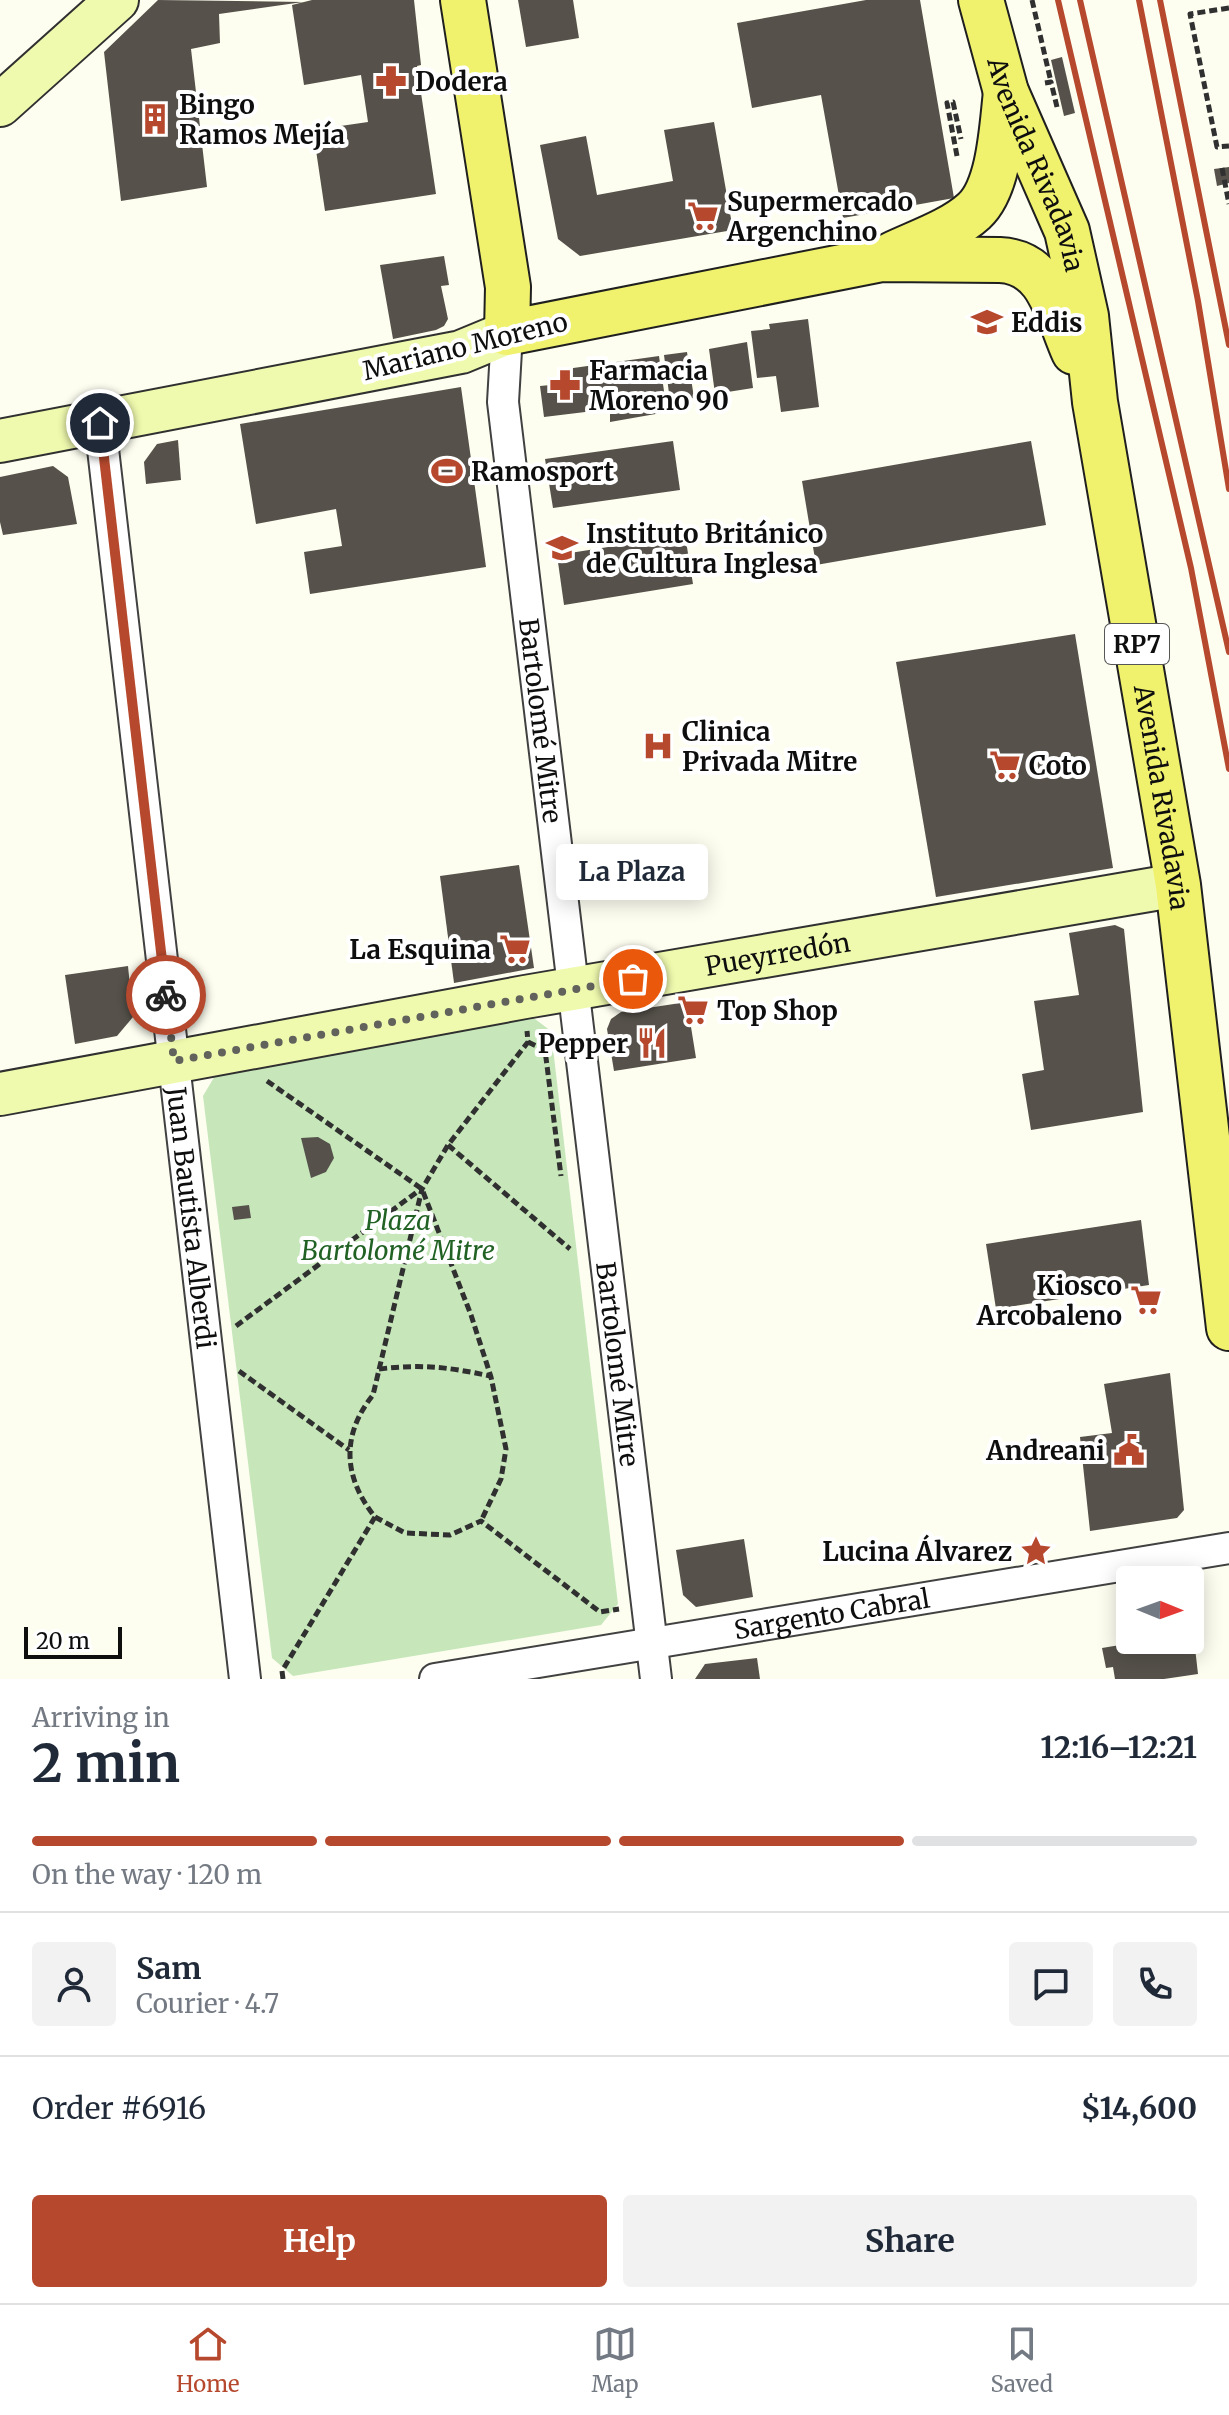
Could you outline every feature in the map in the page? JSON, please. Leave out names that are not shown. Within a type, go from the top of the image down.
[{"type":"main road","name":"Bartolomé Mitre","points":[[463,0],[508,287],[507,333]]},
{"type":"main road","name":"Avenida Rivadavia","points":[[981,0],[1006,92],[1067,231],[1086,316],[1095,402],[1178,885],[1219,1150],[1229,1328]]},
{"type":"main road","name":"Mariano Moreno","points":[[882,259],[960,221],[975,210],[985,196],[999,150],[1006,92]]},
{"type":"main road","name":"Mariano Moreno","points":[[507,333],[882,259],[1014,261],[1028,266],[1040,276],[1095,402]]},
{"type":"street","points":[[0,105],[100,8]]},
{"type":"street","name":"Mariano Moreno","points":[[0,441],[461,352],[507,333]]},
{"type":"street","name":"Bartolomé Mitre","points":[[507,333],[503,402],[656,1679]]},
{"type":"street","name":"Juan Bautista Alberdi","points":[[100,423],[245,1679]]},
{"type":"street","name":"Pueyrredón","points":[[0,1094],[525,997],[1178,885]]},
{"type":"street","name":"Sargento Cabral","points":[[435,1679],[1229,1548]]},
{"type":"path","points":[[1032,0],[1051,82]]},
{"type":"path","points":[[1229,8],[1190,14],[1217,147],[1229,146]]},
{"type":"path","points":[[947,103],[953,102],[966,159]]},
{"type":"path","points":[[1222,168],[1229,204]]},
{"type":"path","points":[[224,1052],[422,1189],[471,1315],[491,1377],[506,1449],[501,1479],[481,1521],[450,1535],[405,1533],[375,1517],[360,1497],[349,1450],[358,1414],[373,1395],[422,1189],[448,1145],[528,1042],[525,997]]},
{"type":"path","points":[[528,1042],[545,1050],[562,1188]]},
{"type":"path","points":[[448,1145],[570,1249],[568,1234]]},
{"type":"path","points":[[349,1450],[206,1348],[422,1189]]},
{"type":"path","points":[[379,1369],[418,1365],[454,1368],[491,1377]]},
{"type":"path","points":[[283,1679],[282,1671],[375,1517]]},
{"type":"path","points":[[481,1521],[600,1612],[648,1605]]},
{"type":"path","points":[[612,1594],[614,1610]]},
{"type":"green space","name":"Plaza Bartolomé Mitre","points":[[531,1016],[551,1031],[618,1604],[601,1625],[293,1676],[272,1658],[203,1096],[216,1074]]},
{"type":"building","name":"Bingo Ramos Mejía","points":[[158,0],[303,2],[219,14],[220,43],[191,49],[207,187],[121,201],[104,52]]},
{"type":"building","points":[[312,0],[414,0],[421,65],[417,66],[436,194],[325,211],[313,130],[368,122],[361,75],[304,85],[292,5]]},
{"type":"building","points":[[518,0],[573,0],[579,38],[526,47]]},
{"type":"building","points":[[866,0],[920,0],[954,198],[843,218],[821,95],[752,108],[737,23]]},
{"type":"building","points":[[1062,57],[1075,113],[1064,116],[1051,60]]},
{"type":"building","points":[[714,122],[733,230],[580,256],[558,239],[540,145],[586,136],[597,195],[673,181],[664,130]]},
{"type":"building","points":[[1229,167],[1229,183],[1217,186],[1214,169]]},
{"type":"building","points":[[444,256],[449,285],[441,286],[448,319],[444,326],[393,339],[380,265]]},
{"type":"building","points":[[808,319],[819,407],[781,412],[776,376],[757,378],[751,331],[770,329],[769,324]]},
{"type":"building","points":[[747,342],[753,388],[715,394],[709,349]]},
{"type":"building","points":[[687,352],[694,398],[670,401],[664,355]]},
{"type":"building","points":[[659,356],[667,412],[610,422],[610,409],[544,417],[540,386],[561,384],[559,370]]},
{"type":"building","points":[[461,387],[486,567],[310,594],[304,552],[342,546],[336,509],[256,524],[240,424]]},
{"type":"building","points":[[178,440],[181,480],[146,484],[144,462],[157,444]]},
{"type":"building","points":[[673,441],[680,490],[553,508],[545,459]]},
{"type":"building","points":[[1031,441],[1046,525],[816,565],[802,481]]},
{"type":"building","points":[[53,466],[68,477],[77,524],[3,535],[0,477]]},
{"type":"building","points":[[685,535],[693,584],[564,605],[557,555]]},
{"type":"building","name":"Coto","points":[[1075,634],[1113,868],[936,897],[896,662]]},
{"type":"building","points":[[519,865],[534,968],[454,983],[440,876]]},
{"type":"building","points":[[1115,925],[1124,929],[1143,1112],[1031,1130],[1022,1074],[1044,1070],[1034,1001],[1079,995],[1069,933]]},
{"type":"building","points":[[128,966],[133,1017],[117,1036],[75,1044],[65,975]]},
{"type":"building","name":"Pepper","points":[[687,1002],[696,1058],[614,1071],[607,1029],[611,1019],[621,1012]]},
{"type":"building","points":[[318,1137],[330,1144],[334,1158],[326,1172],[311,1178],[301,1138]]},
{"type":"building","points":[[249,1205],[251,1218],[234,1220],[232,1207]]},
{"type":"building","points":[[1141,1220],[1149,1285],[996,1309],[986,1244]]},
{"type":"building","points":[[1170,1373],[1184,1510],[1177,1518],[1090,1531],[1080,1437],[1112,1433],[1104,1384]]},
{"type":"building","points":[[744,1539],[753,1597],[696,1607],[683,1595],[676,1550]]},
{"type":"building","points":[[1116,1646],[1116,1654],[1196,1654],[1198,1674],[1164,1679],[1115,1679],[1113,1667],[1106,1668],[1102,1648]]},
{"type":"building","points":[[757,1658],[760,1679],[695,1679],[705,1664]]},
{"type":"railway","points":[[1058,0],[1191,568],[1229,769]]},
{"type":"railway","points":[[1080,0],[1229,652]]},
{"type":"railway","points":[[1139,0],[1198,301],[1229,489]]},
{"type":"railway","points":[[1160,0],[1229,345]]},
{"type":"way so far","points":[[166,995],[174,1061],[633,979]]},
{"type":"place","name":"Dodera","points":[[391,81]]},
{"type":"place","name":"Bingo Ramos Mejía","points":[[155,119]]},
{"type":"place","name":"Supermercado Argenchino","points":[[703,216]]},
{"type":"place","name":"Eddis","points":[[987,322]]},
{"type":"place","name":"Farmacia Moreno 90","points":[[565,385]]},
{"type":"place","name":"Ramosport","points":[[447,471]]},
{"type":"place","name":"Instituto Británico de Cultura Inglesa","points":[[562,548]]},
{"type":"place","name":"Clinica Privada Mitre","points":[[658,746]]},
{"type":"place","name":"Coto","points":[[1005,765]]},
{"type":"place","name":"La Esquina","points":[[515,949]]},
{"type":"place","name":"La Plaza","points":[[633,979]]},
{"type":"place","name":"Top Shop","points":[[693,1010]]},
{"type":"place","name":"Pepper","points":[[652,1043]]},
{"type":"place","name":"Kiosco Arcobaleno","points":[[1146,1300]]},
{"type":"place","name":"Andreani","points":[[1129,1450]]},
{"type":"place","name":"Lucina Álvarez","points":[[1036,1551]]},
{"type":"route","points":[[100,423],[166,995]]}]
